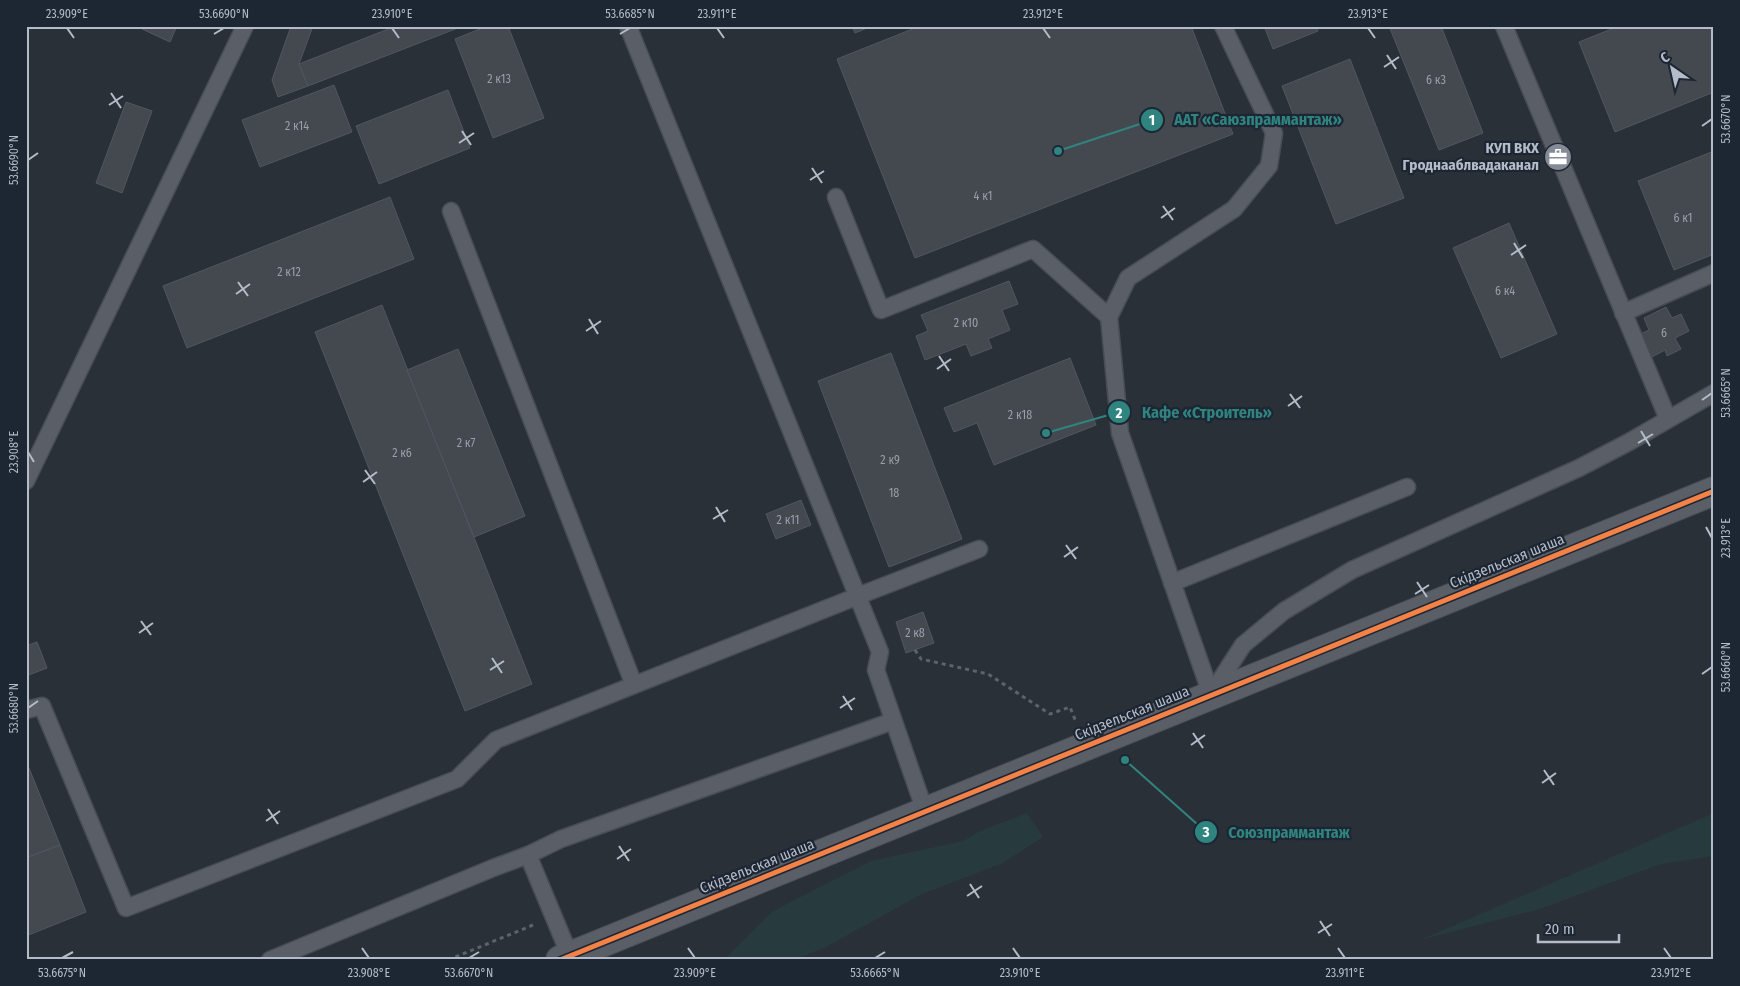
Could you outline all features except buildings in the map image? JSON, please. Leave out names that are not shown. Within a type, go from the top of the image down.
[{"type":"street","name":"Скідзельская шаша","points":[[565,958],[1714,491]]},
{"type":"lane","points":[[26,482],[245,26]]},
{"type":"lane","points":[[628,26],[880,652],[876,670],[925,811]]},
{"type":"lane","points":[[1211,694],[1120,433],[1109,317],[1128,278],[1234,209],[1269,166],[1274,133],[1223,26]]},
{"type":"lane","points":[[1504,26],[1668,419]]},
{"type":"lane","points":[[836,197],[881,310],[1033,249],[1109,317]]},
{"type":"lane","points":[[451,210],[634,685]]},
{"type":"lane","points":[[1623,313],[1714,274]]},
{"type":"lane","points":[[1211,694],[1243,645],[1284,611],[1326,585],[1352,570],[1579,468],[1630,442],[1714,392]]},
{"type":"lane","points":[[1172,583],[1407,487]]},
{"type":"lane","points":[[26,710],[42,706],[126,908],[457,779],[496,740],[979,549]]},
{"type":"lane","points":[[270,960],[528,855],[561,839],[893,721]]},
{"type":"lane","points":[[528,855],[554,916],[565,958]]},
{"type":"path","points":[[915,650],[920,659],[988,674],[1050,714],[1070,706],[1084,746]]},
{"type":"path","points":[[448,960],[554,916]]},
{"type":"green space","points":[[1027,813],[1043,837],[1003,863],[922,894],[824,948],[793,960],[717,960],[726,958],[773,911],[871,861],[963,841],[978,832]]},
{"type":"green space","points":[[1714,813],[1714,856],[1661,864],[1540,909],[1420,940]]},
{"type":"cycle path","points":[[560,960],[1714,491]]},
{"type":"place","name":"ААТ «Саюзпраммантаж»","points":[[1058,151]]},
{"type":"place","name":"КУП ВКХ Гроднааблвадаканал","points":[[1558,157]]},
{"type":"place","name":"Кафе «Строитель»","points":[[1046,433]]},
{"type":"place","name":"Союзпраммантаж","points":[[1125,760]]}]
